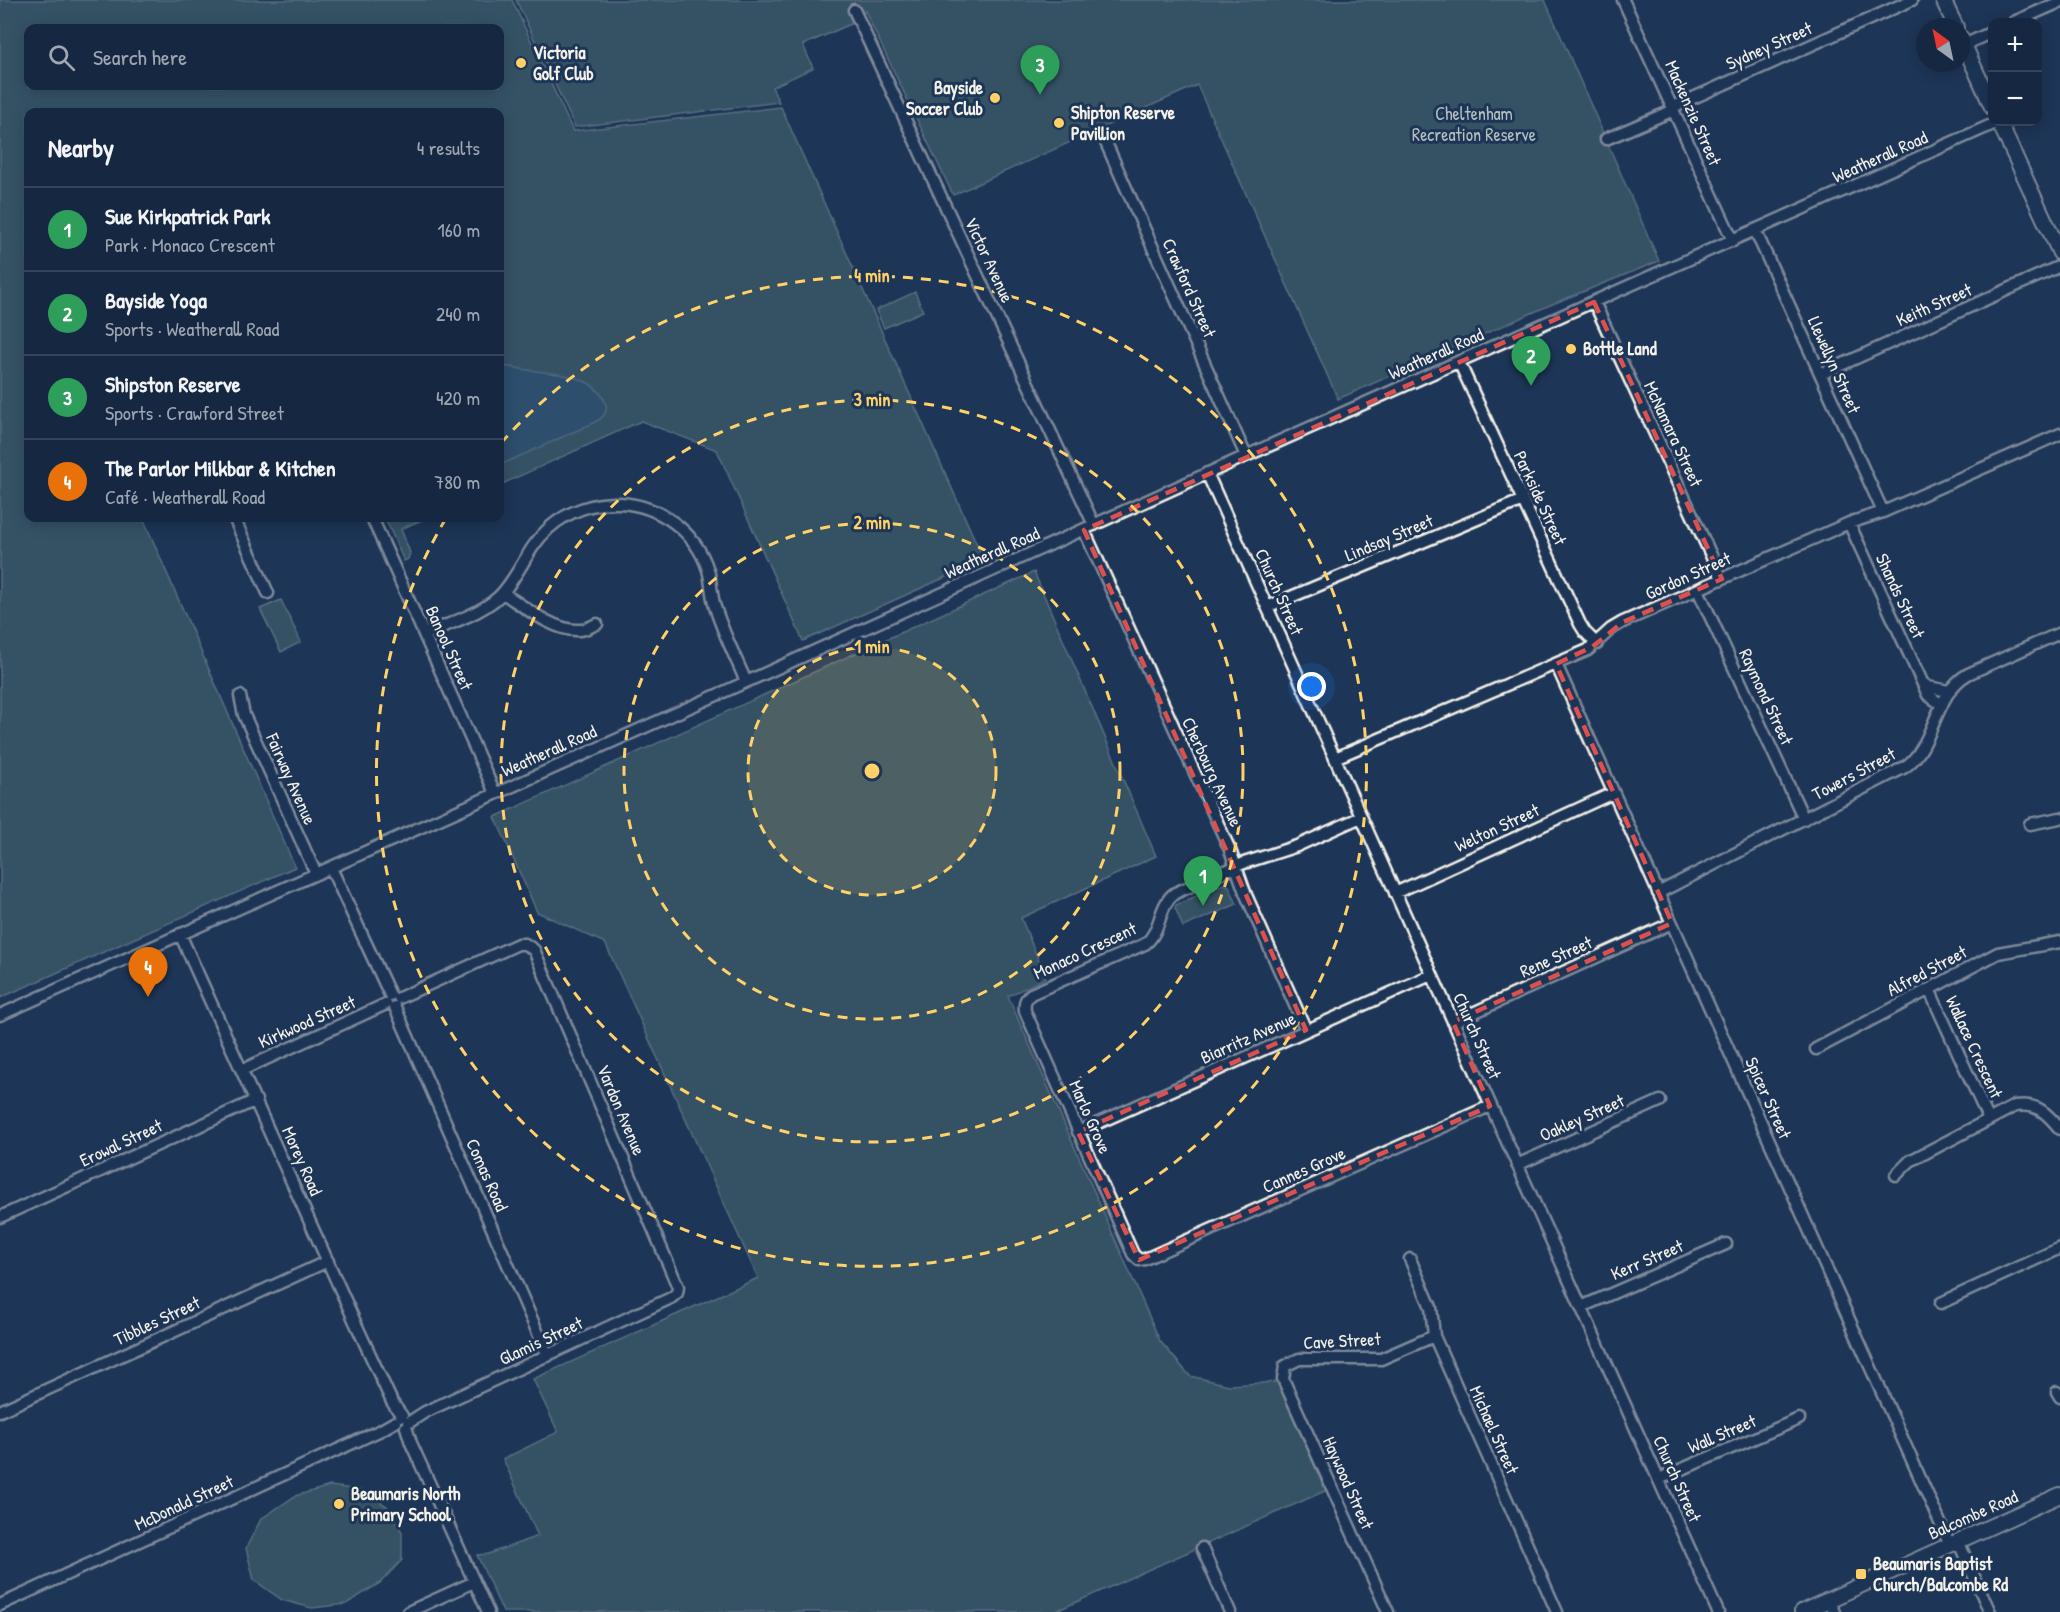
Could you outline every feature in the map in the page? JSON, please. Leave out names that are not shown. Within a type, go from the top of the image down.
[{"type":"main road","points":[[1944,0],[1952,18]]},
{"type":"main road","points":[[1970,59],[1988,98]]},
{"type":"main road","points":[[2001,126],[2060,254]]},
{"type":"main road","name":"Balcombe Road","points":[[1802,1612],[1831,1606],[1954,1543],[2060,1495]]},
{"type":"street","name":"Mackenzie Street","points":[[1623,0],[1733,241]]},
{"type":"street","name":"Sydney Street","points":[[1606,139],[1912,0]]},
{"type":"street","points":[[2023,18],[2060,2]]},
{"type":"street","name":"Victor Avenue","points":[[854,10],[1089,528]]},
{"type":"street","points":[[1970,39],[1988,33]]},
{"type":"street","name":"Weatherall Road","points":[[0,1015],[1089,528],[1207,473],[1990,126]]},
{"type":"street","name":"Crawford Street","points":[[1102,134],[1246,456]]},
{"type":"street","name":"Llewellyn Street","points":[[1755,230],[1883,512]]},
{"type":"street","name":"Keith Street","points":[[1821,374],[2060,266]]},
{"type":"street","name":"McNamara Street","points":[[1594,302],[1722,579]]},
{"type":"street","name":"Parkside Street","points":[[1459,362],[1580,624],[1597,644]]},
{"type":"street","name":"Gordon Street","points":[[1335,758],[1588,650],[1611,629],[1623,622],[2060,434]]},
{"type":"street","name":"Church Street","points":[[1207,473],[1718,1612]]},
{"type":"street","name":"Lindsay Street","points":[[1267,607],[1523,500]]},
{"type":"street","points":[[425,634],[482,608],[503,593],[534,544],[550,527],[566,515],[585,507],[604,503],[628,503],[664,516],[692,540],[702,556],[711,582],[715,608],[746,682]]},
{"type":"street","points":[[236,522],[268,593]]},
{"type":"street","name":"Banool Street","points":[[374,522],[495,793]]},
{"type":"street","name":"Shands Street","points":[[1849,523],[1930,698],[1942,705]]},
{"type":"street","name":"Cherbourg Avenue","points":[[1089,528],[1306,1030]]},
{"type":"street","name":"Raymond Street","points":[[1698,590],[1804,819]]},
{"type":"street","points":[[503,593],[565,629],[578,630],[597,624]]},
{"type":"street","name":"Towers Street","points":[[1658,893],[1910,764],[1955,682],[2060,633]]},
{"type":"street","name":"Spicer Street","points":[[1556,664],[1954,1543],[1990,1612]]},
{"type":"street","points":[[1922,682],[1928,687],[1949,691]]},
{"type":"street","name":"Fairway Avenue","points":[[240,696],[244,715],[316,874]]},
{"type":"street","name":"Welton Street","points":[[1395,893],[1613,793]]},
{"type":"street","name":"Monaco Crescent","points":[[1031,994],[1145,944],[1153,935],[1169,897],[1236,866],[1297,846],[1361,818]]},
{"type":"street","points":[[2030,824],[2060,818]]},
{"type":"street","name":"Comas Road","points":[[331,867],[548,1356]]},
{"type":"street","name":"Rene Street","points":[[1453,1022],[1672,923]]},
{"type":"street","name":"Morey Road","points":[[180,934],[488,1612]]},
{"type":"street","name":"Alfred Street","points":[[1816,1049],[1998,953],[2060,942]]},
{"type":"street","name":"Kirkwood Street","points":[[242,1070],[518,944]]},
{"type":"street","name":"Vardon Avenue","points":[[518,944],[525,944],[534,950],[676,1282],[676,1293],[671,1298]]},
{"type":"street","name":"Biarritz Avenue","points":[[1078,1132],[1431,975]]},
{"type":"street","name":"Wallace Crescent","points":[[1929,989],[1988,1118]]},
{"type":"street","name":"Marlo Grove","points":[[1031,994],[1026,998],[1024,1011],[1133,1254]]},
{"type":"street","name":"Erowal Street","points":[[0,1217],[256,1100]]},
{"type":"street","name":"Oakley Street","points":[[1517,1166],[1660,1101]]},
{"type":"street","name":"Wallace Crescent","points":[[1896,1175],[1910,1161],[1988,1118],[2015,1106],[2028,1104],[2039,1108],[2060,1129]]},
{"type":"street","name":"Cannes Grove","points":[[1133,1254],[1138,1260],[1145,1259],[1490,1106]]},
{"type":"street","name":"Kerr Street","points":[[1581,1307],[1726,1244]]},
{"type":"street","points":[[1941,1303],[2060,1248]]},
{"type":"street","name":"Michael Street","points":[[1410,1259],[1431,1307],[1434,1336],[1557,1612]]},
{"type":"street","name":"Tibbles Street","points":[[0,1411],[328,1261]]},
{"type":"street","name":"Glamis Street","points":[[401,1422],[671,1298]]},
{"type":"street","name":"Cave Street","points":[[1285,1366],[1299,1359],[1382,1359],[1434,1336]]},
{"type":"street","name":"Haywood Street","points":[[1285,1366],[1284,1379],[1388,1612]]},
{"type":"street","name":"Wall Street","points":[[1659,1479],[1798,1419]]},
{"type":"street","name":"McDonald Street","points":[[0,1605],[401,1422]]},
{"type":"street","points":[[1202,1548],[1230,1612]]},
{"type":"street","points":[[408,1612],[474,1582]]},
{"type":"highlighted area","points":[[1594,302],[1722,579],[1623,622],[1592,647],[1556,664],[1672,923],[1453,1022],[1490,1106],[1139,1260],[1078,1132],[1306,1030],[1084,530]]},
{"type":"green space","name":"Victoria Golf Club","points":[[0,0],[512,0],[573,131],[781,107],[984,560],[803,641],[717,450],[641,421],[504,483],[504,108],[24,108],[24,522],[145,522],[295,867],[0,998]]},
{"type":"green space","name":"Cheltenham Recreation Reserve","points":[[516,0],[1545,0],[1659,261],[1550,305],[1338,399],[1197,85],[953,195],[865,11],[853,23],[803,45],[813,68],[772,87],[779,102],[575,127]]},
{"type":"green space","points":[[915,292],[923,311],[884,328],[876,310]]},
{"type":"green space","points":[[387,522],[417,522],[401,529],[410,553],[408,559],[404,561]]},
{"type":"green space","points":[[1034,572],[1156,856],[1021,918],[1046,978],[1008,996],[1160,1341],[1190,1376],[1229,1385],[1278,1382],[1327,1490],[1054,1612],[503,1612],[477,1555],[488,1554],[538,1536],[503,1459],[558,1432],[533,1379],[758,1278],[605,943],[537,912],[495,817]]},
{"type":"green space","points":[[281,600],[301,642],[281,652],[260,609]]},
{"type":"green space","points":[[1223,884],[1229,886],[1237,904],[1183,927],[1175,908],[1176,905]]},
{"type":"green space","points":[[330,1486],[360,1490],[387,1506],[402,1532],[402,1560],[380,1583],[346,1604],[312,1608],[282,1600],[254,1580],[246,1548],[261,1519],[295,1496]]},
{"type":"water","points":[[504,367],[566,375],[593,386],[605,402],[606,410],[600,419],[504,463]]},
{"type":"place","name":"Victoria Golf Club","points":[[521,63]]},
{"type":"place","name":"Shipston Reserve","points":[[1040,95]]},
{"type":"place","name":"Bayside Soccer Club","points":[[995,98]]},
{"type":"place","name":"Shipton Reserve Pavillion","points":[[1059,123]]},
{"type":"place","name":"Bottle Land","points":[[1571,349]]},
{"type":"place","name":"Bayside Yoga","points":[[1531,386]]},
{"type":"place","name":"Sue Kirkpatrick Park","points":[[1203,906]]},
{"type":"place","name":"The Parlor Milkbar & Kitchen","points":[[148,997]]},
{"type":"place","name":"Beaumaris North Primary School","points":[[339,1504]]},
{"type":"place","name":"Beaumaris Baptist Church/Balcombe Rd","points":[[1861,1574]]}]
